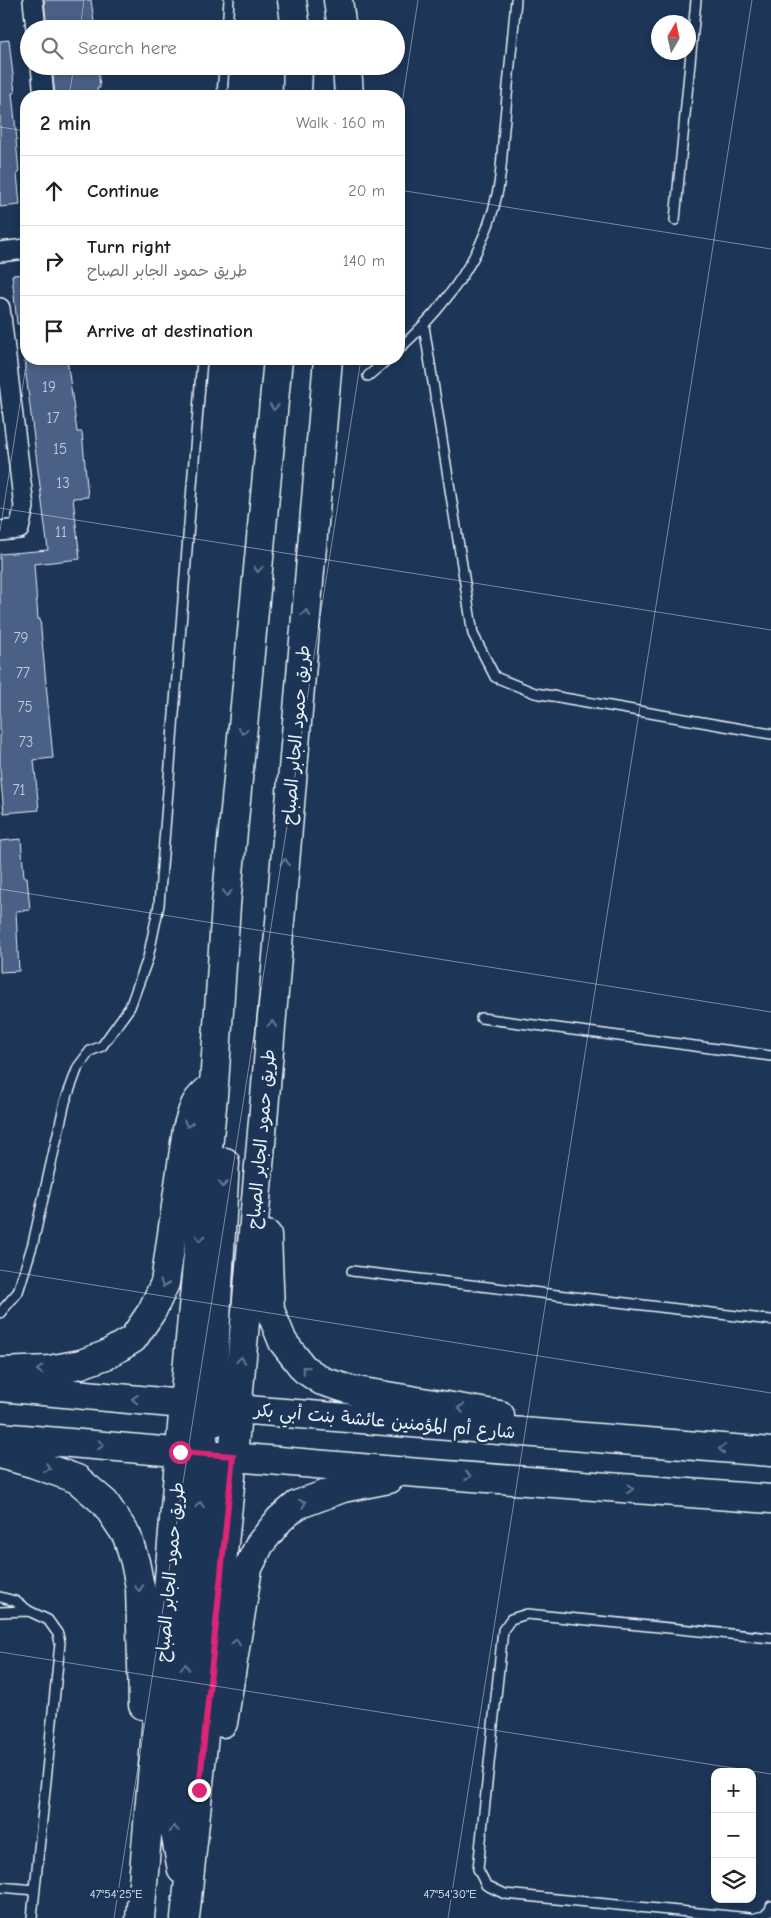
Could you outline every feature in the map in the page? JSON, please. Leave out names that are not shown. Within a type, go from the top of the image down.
[{"type":"main road","points":[[292,0],[295,20]]},
{"type":"main road","points":[[338,0],[341,20]]},
{"type":"main road","points":[[297,90],[298,75]]},
{"type":"main road","points":[[348,75],[349,90]]},
{"type":"main road","points":[[186,1906],[173,1821],[174,1784],[193,1453],[204,1437],[198,1419],[184,1404],[214,1084],[226,905],[277,365]]},
{"type":"main road","name":"طريق حمود الجابر الصباح","points":[[224,1407],[263,1121],[327,365]]},
{"type":"main road","points":[[0,1372],[49,1370],[82,1364],[106,1355],[133,1339],[152,1311],[165,1283],[187,1129],[198,1097],[214,1084]]},
{"type":"main road","points":[[186,1906],[233,1456],[216,1437],[213,1427],[224,1407],[227,1125],[214,1084]]},
{"type":"main road","points":[[263,1121],[270,1310],[283,1342],[304,1369],[322,1381],[351,1390],[554,1423],[629,1442]]},
{"type":"main road","name":"شارع أم المؤمنين عائشة بنت أبي بكر","points":[[0,1387],[629,1442],[771,1452]]},
{"type":"main road","points":[[0,1437],[419,1473],[771,1499]]},
{"type":"main road","name":"طريق حمود الجابر الصباح","points":[[140,1918],[146,1838],[193,1453]]},
{"type":"main road","points":[[0,1454],[32,1462],[76,1479],[104,1503],[127,1536],[140,1587],[146,1838]]},
{"type":"main road","points":[[199,1790],[215,1760],[222,1730],[248,1568],[260,1544],[280,1519],[297,1505],[343,1488],[419,1473]]},
{"type":"street","points":[[33,0],[35,20]]},
{"type":"street","points":[[42,75],[43,90]]},
{"type":"street","points":[[0,252],[20,250]]},
{"type":"street","points":[[0,308],[4,382],[24,507],[19,529],[0,531]]},
{"type":"lane","points":[[228,20],[230,0]]},
{"type":"lane","points":[[405,343],[424,326],[450,296],[471,263],[487,228],[498,190],[516,0]]},
{"type":"lane","points":[[675,220],[696,0]]},
{"type":"lane","points":[[222,90],[223,75]]},
{"type":"lane","points":[[424,326],[473,634],[495,677],[535,693],[771,734]]},
{"type":"lane","points":[[0,1313],[18,1292],[33,1243],[65,1102],[78,1067],[90,1052],[102,1046],[130,1007],[148,958],[152,940],[159,905],[202,365]]},
{"type":"lane","points":[[368,376],[381,365]]},
{"type":"lane","points":[[481,1018],[771,1056]]},
{"type":"lane","points":[[352,1271],[771,1320]]},
{"type":"lane","points":[[0,1597],[15,1601],[29,1611],[48,1620],[58,1634],[60,1642],[32,1918]]},
{"type":"lane","points":[[0,1612],[29,1611]]},
{"type":"lane","points":[[750,1918],[505,1894],[486,1885],[478,1869],[503,1630],[511,1619],[527,1614],[771,1638]]},
{"type":"lane","points":[[0,1887],[34,1890]]},
{"type":"lane","points":[[761,1917],[770,1910],[771,1906]]},
{"type":"building","points":[[44,0],[91,0],[94,20],[46,20]]},
{"type":"building","points":[[9,40],[15,93],[12,93],[17,140],[19,173],[17,173],[20,205],[0,207],[0,41]]},
{"type":"building","points":[[53,75],[99,75],[100,88],[97,88],[97,90],[54,90]]},
{"type":"building","points":[[20,274],[20,324],[17,324],[12,275]]},
{"type":"building","points":[[25,365],[68,365],[77,432],[82,432],[88,497],[73,498],[80,559],[34,564],[53,758],[34,760],[39,810],[4,813],[0,771],[0,554],[48,550]]},
{"type":"building","points":[[21,839],[24,877],[27,877],[30,910],[16,911],[19,971],[0,972],[0,841]]},
{"type":"route","points":[[180,1452],[233,1456],[199,1790]]}]
